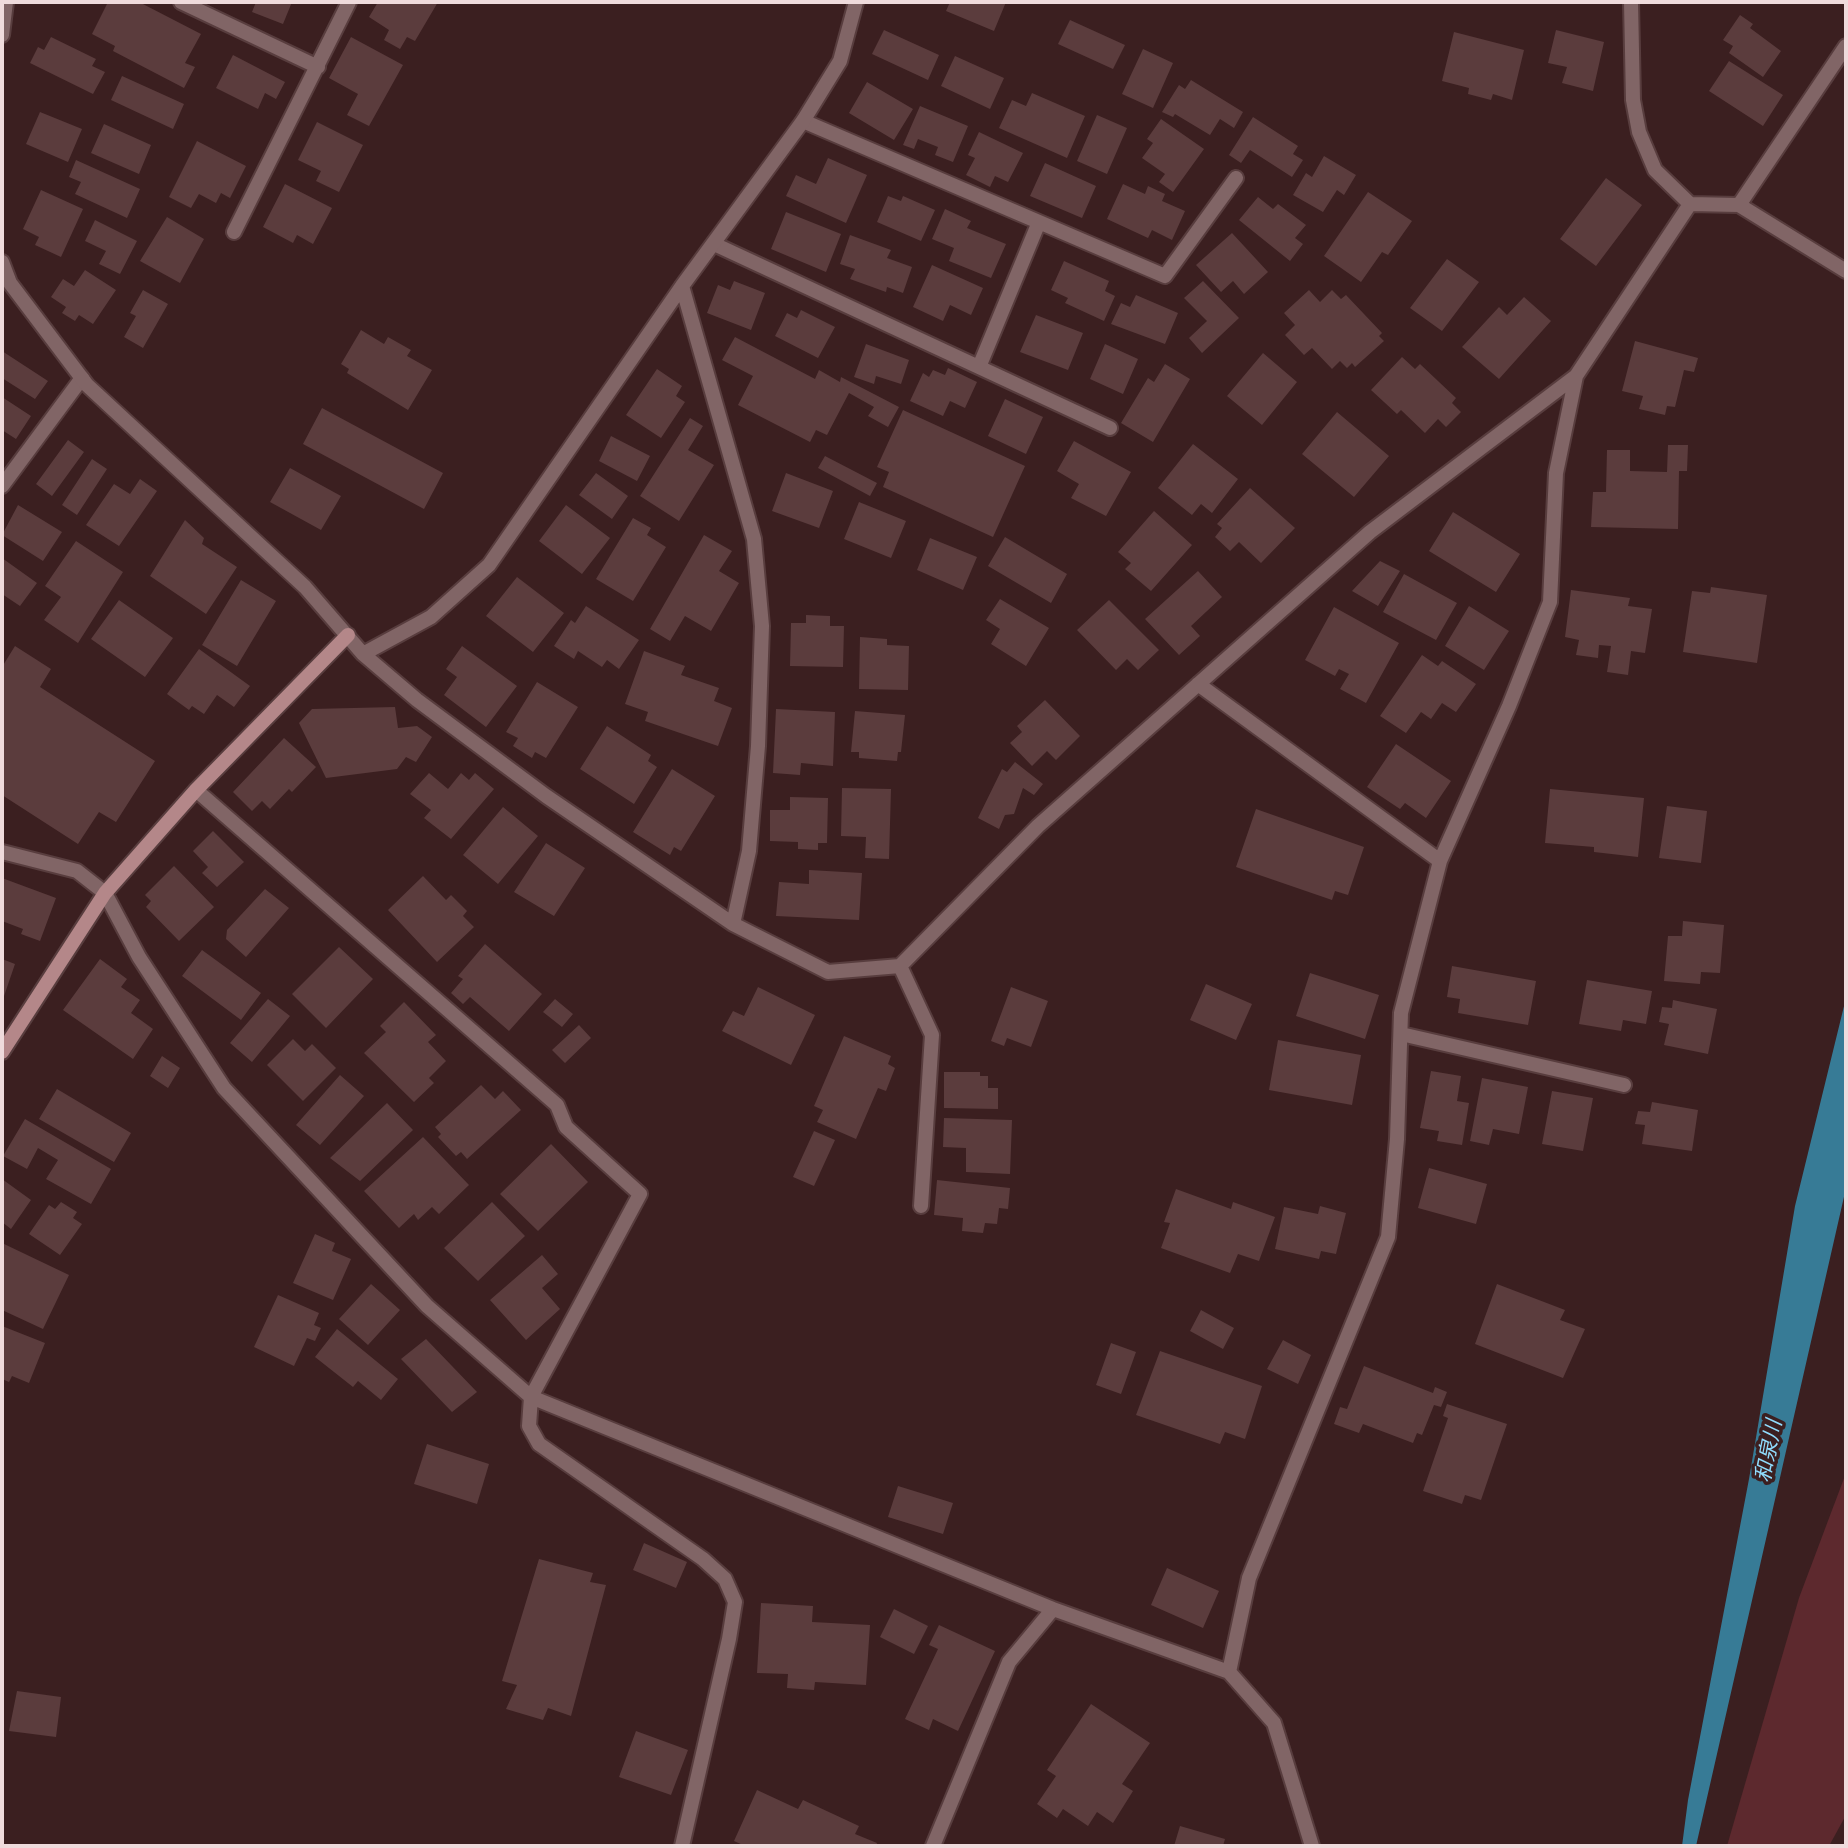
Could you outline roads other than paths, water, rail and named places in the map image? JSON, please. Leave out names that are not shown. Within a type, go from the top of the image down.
[{"type":"street","points":[[2,35],[6,2]]},
{"type":"street","points":[[180,2],[318,67]]},
{"type":"street","points":[[234,232],[349,2]]},
{"type":"street","points":[[363,654],[430,617],[489,565],[682,286],[803,121],[840,61],[856,2]]},
{"type":"street","points":[[1631,2],[1633,100],[1639,132],[1655,170],[1690,204],[1739,205],[1846,271]]},
{"type":"street","points":[[1739,205],[1846,46]]},
{"type":"street","points":[[803,121],[1166,276],[1236,178]]},
{"type":"street","points":[[2,262],[6,288],[82,378],[305,587],[363,654],[417,700],[546,796],[733,924],[828,972],[900,966],[1038,826],[1370,532],[1576,376],[1690,204]]},
{"type":"street","points":[[979,368],[1039,222]]},
{"type":"street","points":[[714,244],[1110,428]]},
{"type":"street","points":[[682,286],[754,539],[762,625],[758,746],[748,851],[733,924]]},
{"type":"street","points":[[1229,1672],[1249,1578],[1388,1237],[1402,1013],[1440,861],[1509,706],[1550,602],[1556,473],[1576,376]]},
{"type":"street","points":[[2,486],[82,378]]},
{"type":"street","points":[[2,1052],[105,892],[196,790],[348,635]]},
{"type":"street","points":[[1198,684],[1440,861]]},
{"type":"street","points":[[196,790],[557,1105],[566,1127],[640,1194],[531,1397],[529,1426],[539,1444],[703,1559],[725,1579],[734,1602],[729,1639],[682,1846]]},
{"type":"street","points":[[2,852],[77,871],[105,892],[139,957],[224,1088],[428,1306],[531,1397],[1053,1609],[1229,1672],[1274,1723],[1312,1846]]},
{"type":"street","points":[[900,966],[932,1035],[921,1206]]},
{"type":"street","points":[[1401,1034],[1624,1085]]},
{"type":"street","points":[[933,1846],[1009,1662],[1053,1609]]},
{"type":"water","name":"和泉川","points":[[1846,998],[1846,1188],[1696,1846],[1682,1846],[1688,1800],[1749,1479],[1795,1206]]}]
